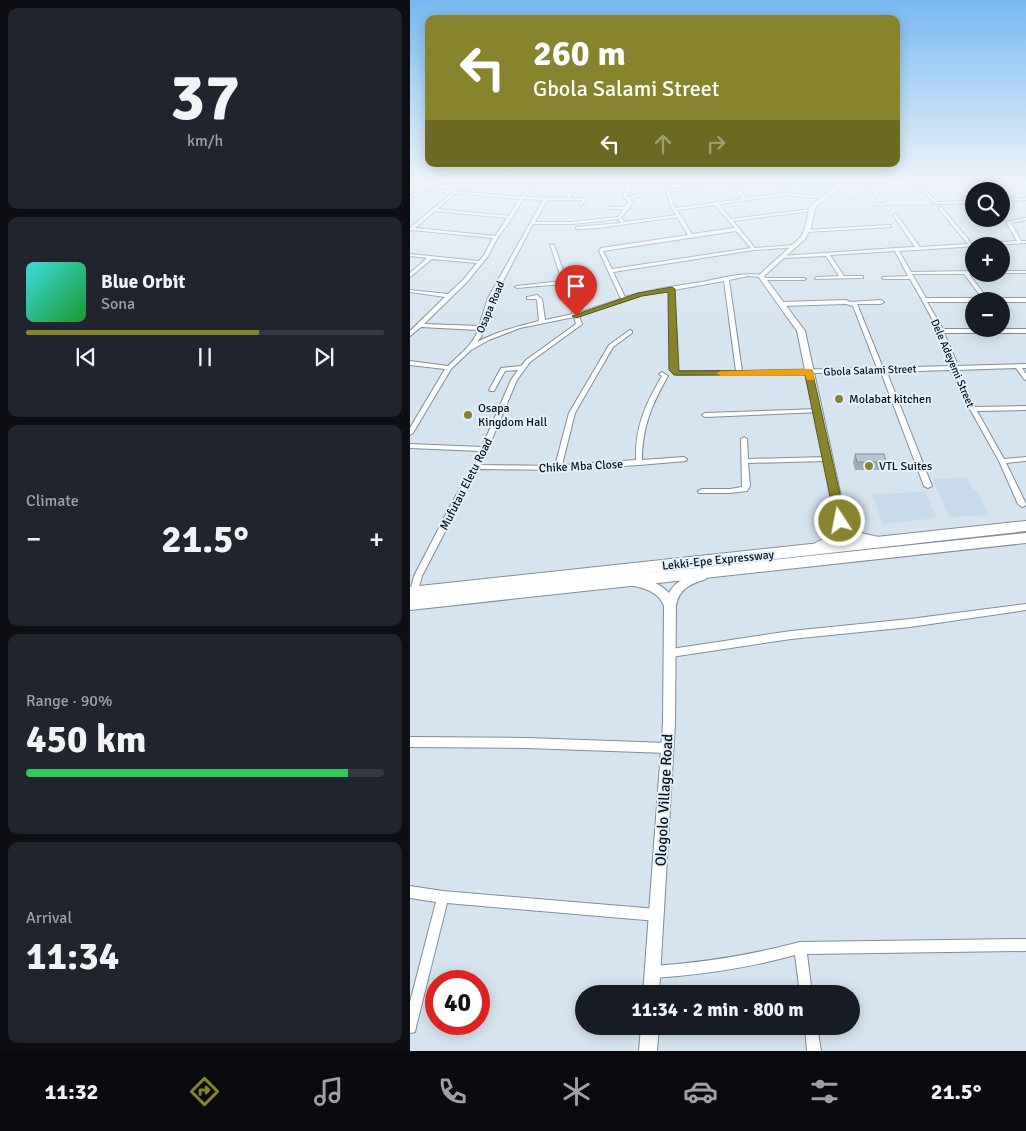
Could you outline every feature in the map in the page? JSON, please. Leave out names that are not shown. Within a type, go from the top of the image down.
[{"type":"highway","name":"Lekki-Epe Expressway","points":[[411,596],[880,541],[1026,526]]},
{"type":"highway","name":"Lekki-Epe Expressway","points":[[411,596],[617,582],[1026,538]]},
{"type":"street","points":[[436,232],[496,237]]},
{"type":"street","points":[[410,334],[465,281],[486,255],[500,232]]},
{"type":"street","name":"Osapa Road","points":[[410,433],[449,368],[469,349],[478,336],[491,298],[527,232]]},
{"type":"street","points":[[688,232],[691,236]]},
{"type":"street","points":[[624,300],[601,251],[718,232]]},
{"type":"street","points":[[740,232],[754,249]]},
{"type":"street","points":[[762,277],[769,266],[795,246],[806,232]]},
{"type":"street","points":[[907,232],[918,248]]},
{"type":"street","points":[[1010,243],[1023,242]]},
{"type":"street","points":[[552,245],[576,316]]},
{"type":"street","points":[[781,257],[965,245]]},
{"type":"street","points":[[610,270],[754,249],[795,246]]},
{"type":"street","name":"Dele Adeyemi Street","points":[[896,249],[941,331],[953,361],[952,367],[972,409],[1002,461],[1022,504]]},
{"type":"street","points":[[827,254],[842,277]]},
{"type":"street","points":[[410,255],[480,262]]},
{"type":"street","points":[[410,276],[431,257]]},
{"type":"street","points":[[884,278],[965,272]]},
{"type":"street","points":[[1010,272],[1026,272]]},
{"type":"street","points":[[469,349],[514,328],[576,316],[624,300],[672,289],[751,274],[762,277],[804,278]]},
{"type":"street","points":[[762,277],[801,331],[840,521],[840,531],[832,540],[804,551]]},
{"type":"street","points":[[817,278],[861,277]]},
{"type":"street","points":[[726,278],[739,373]]},
{"type":"street","points":[[518,287],[565,282]]},
{"type":"street","name":"Gbola Salami Street","points":[[672,289],[673,370],[684,375],[1026,366]]},
{"type":"street","points":[[410,291],[449,296]]},
{"type":"street","points":[[529,298],[537,297],[540,300],[542,322]]},
{"type":"street","points":[[923,300],[965,300]]},
{"type":"street","points":[[1010,300],[1026,300]]},
{"type":"street","points":[[782,304],[881,302]]},
{"type":"street","points":[[853,304],[928,486]]},
{"type":"street","name":"Mufutau Eletu Road","points":[[411,596],[418,576],[459,497],[477,467],[514,380],[528,361],[579,324],[576,316]]},
{"type":"street","points":[[419,325],[480,328]]},
{"type":"street","points":[[941,331],[1026,331]]},
{"type":"street","points":[[558,468],[572,414],[611,346],[630,332]]},
{"type":"street","points":[[478,336],[487,339]]},
{"type":"street","points":[[410,363],[449,368]]},
{"type":"street","points":[[1018,366],[1026,378]]},
{"type":"street","points":[[492,390],[503,369],[522,368]]},
{"type":"street","points":[[639,463],[638,443],[646,409],[665,376],[662,374]]},
{"type":"street","points":[[972,409],[1026,408]]},
{"type":"street","points":[[705,415],[818,411]]},
{"type":"street","points":[[702,491],[744,489],[746,486],[746,462],[744,439]]},
{"type":"street","points":[[410,446],[485,449]]},
{"type":"street","name":"Chike Mba Close","points":[[477,467],[558,468],[684,459]]},
{"type":"street","points":[[746,462],[826,459]]},
{"type":"street","points":[[1002,461],[1026,459]]},
{"type":"street","points":[[840,521],[853,534],[880,541]]},
{"type":"street","points":[[670,606],[674,591],[683,582],[722,570]]},
{"type":"street","points":[[617,582],[634,582],[654,586],[665,594],[670,606]]},
{"type":"street","name":"Ologolo Village Road","points":[[651,985],[667,748],[671,653],[670,606]]},
{"type":"street","points":[[671,653],[791,635],[910,623],[1026,607]]},
{"type":"street","points":[[410,742],[527,743],[667,748]]},
{"type":"street","points":[[410,892],[443,897],[657,915]]},
{"type":"street","points":[[410,1027],[443,897]]},
{"type":"street","points":[[652,972],[690,970],[777,955],[800,948],[1026,945]]},
{"type":"street","points":[[800,948],[805,985]]},
{"type":"street","points":[[648,1051],[649,1035]]},
{"type":"street","points":[[812,1035],[814,1051]]},
{"type":"shaded area","points":[[967,478],[973,491],[977,491],[988,515],[949,517],[933,479]]},
{"type":"shaded area","points":[[925,492],[937,518],[882,524],[872,494]]},
{"type":"building","points":[[855,454],[884,454],[886,462],[857,462]]},
{"type":"slow traffic","points":[[721,373],[809,372],[810,378]]},
{"type":"place","name":"Molabat kitchen","points":[[839,399]]},
{"type":"place","name":"Osapa Kingdom Hall","points":[[468,415]]},
{"type":"place","name":"VTL Suites","points":[[869,466]]},
{"type":"route","points":[[576,316],[641,294],[672,289],[673,370],[677,373],[684,375],[809,372],[840,521]]}]
